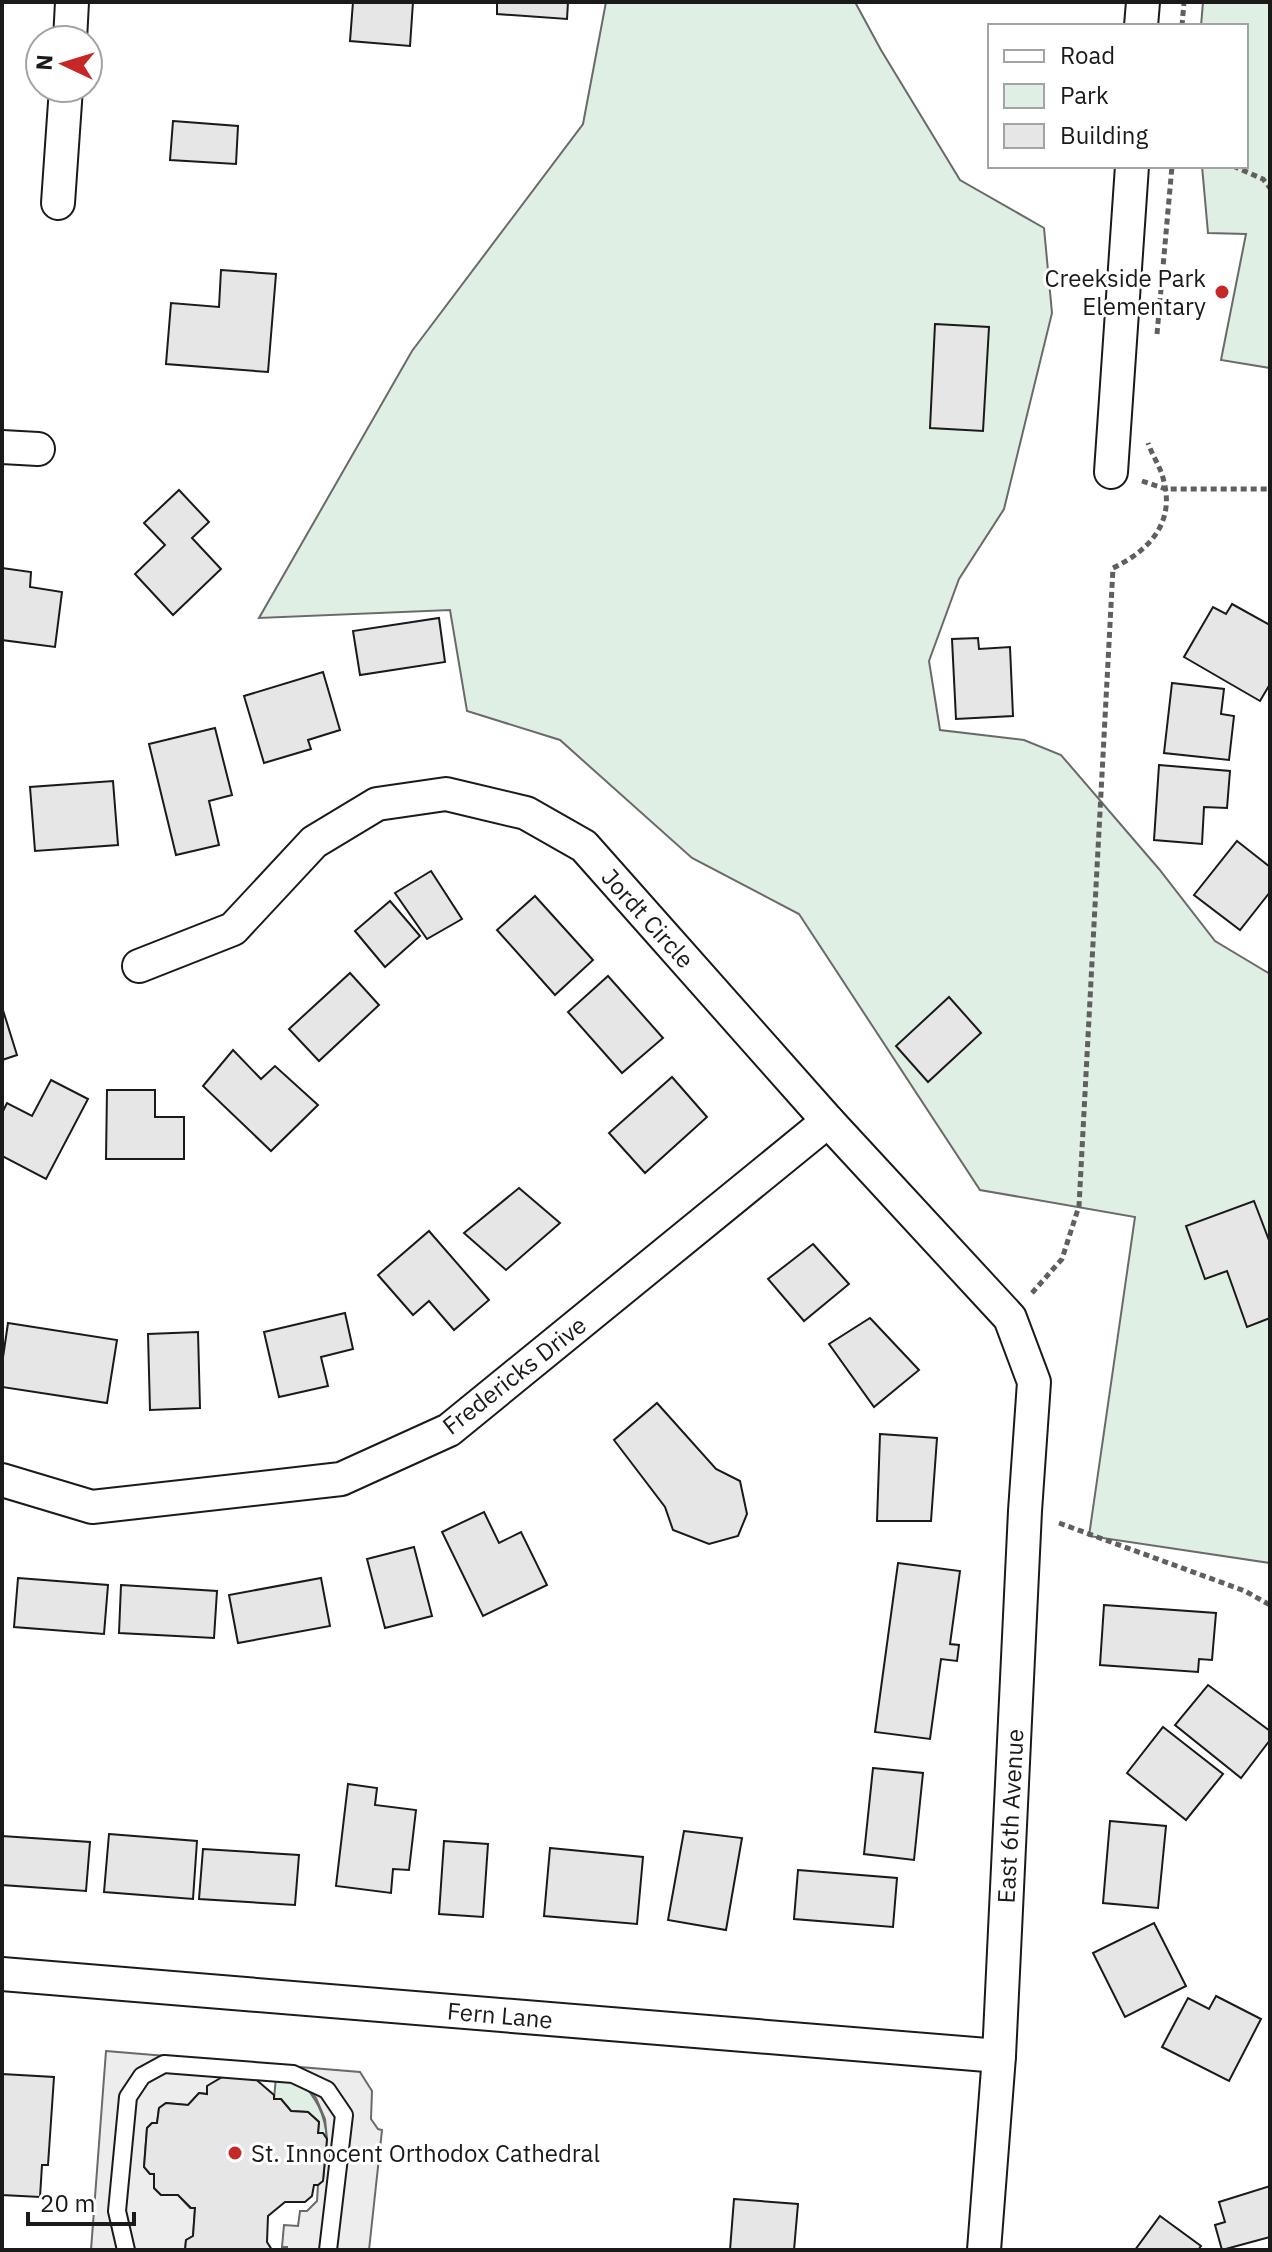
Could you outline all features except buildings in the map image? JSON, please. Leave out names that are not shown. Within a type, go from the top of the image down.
[{"type":"street","points":[[71,24],[72,2]]},
{"type":"street","points":[[1141,24],[1143,2]]},
{"type":"street","points":[[58,203],[65,104]]},
{"type":"street","points":[[1111,472],[1132,168]]},
{"type":"street","points":[[2,447],[38,449]]},
{"type":"street","name":"Jordt Circle","points":[[139,966],[233,929],[314,842],[377,804],[446,794],[526,813],[584,846],[828,1121],[1010,1318],[1034,1382]]},
{"type":"street","name":"Fredericks Drive","points":[[2,1480],[92,1507],[341,1479],[449,1430],[828,1121]]},
{"type":"street","name":"East 6th Avenue","points":[[984,2250],[999,2056],[1034,1382]]},
{"type":"street","name":"Fern Lane","points":[[2,1974],[999,2056]]},
{"type":"lane","points":[[126,2250],[117,2211],[128,2097],[142,2076],[164,2064],[293,2074],[327,2090],[344,2115],[328,2250]]},
{"type":"path","points":[[1182,24],[1184,2]]},
{"type":"path","points":[[1156,348],[1172,168]]},
{"type":"path","points":[[1238,168],[1263,179],[1270,188]]},
{"type":"path","points":[[1010,1318],[1062,1259],[1079,1206],[1113,568],[1135,558],[1151,542],[1163,523],[1166,489],[1146,436]]},
{"type":"path","points":[[1111,472],[1166,489],[1270,489]]},
{"type":"path","points":[[1025,1511],[1245,1591],[1270,1605]]},
{"type":"green space","points":[[606,2],[855,2],[960,180],[1044,228],[1052,313],[1004,509],[959,579],[929,661],[940,730],[1024,740],[1061,755],[1159,869],[1215,941],[1270,974],[1270,1563],[1089,1536],[1135,1217],[980,1190],[799,914],[692,858],[560,740],[467,711],[450,610],[259,618],[412,351],[583,124]]},
{"type":"green space","points":[[1203,2],[1270,2],[1270,368],[1221,360],[1246,234],[1208,233],[1202,168],[1248,168],[1248,24],[1201,24]]},
{"type":"green space","points":[[276,2077],[299,2079],[305,2086],[322,2114],[327,2139],[318,2133],[319,2122],[308,2112],[291,2111],[281,2099],[274,2099]]},
{"type":"shaded area","points":[[106,2051],[360,2072],[372,2091],[371,2119],[382,2130],[369,2250],[287,2250],[287,2247],[282,2247],[284,2225],[298,2226],[300,2211],[307,2211],[317,2201],[318,2185],[323,2180],[327,2139],[325,2119],[316,2098],[299,2079],[230,2073],[208,2086],[207,2094],[199,2093],[188,2105],[166,2103],[159,2108],[157,2123],[147,2128],[144,2167],[154,2174],[154,2188],[161,2195],[178,2195],[190,2208],[195,2208],[193,2236],[186,2240],[185,2250],[91,2250]]},
{"type":"place","name":"Creekside Park Elementary","points":[[1222,292]]},
{"type":"place","name":"St. Innocent Orthodox Cathedral","points":[[235,2153]]}]
